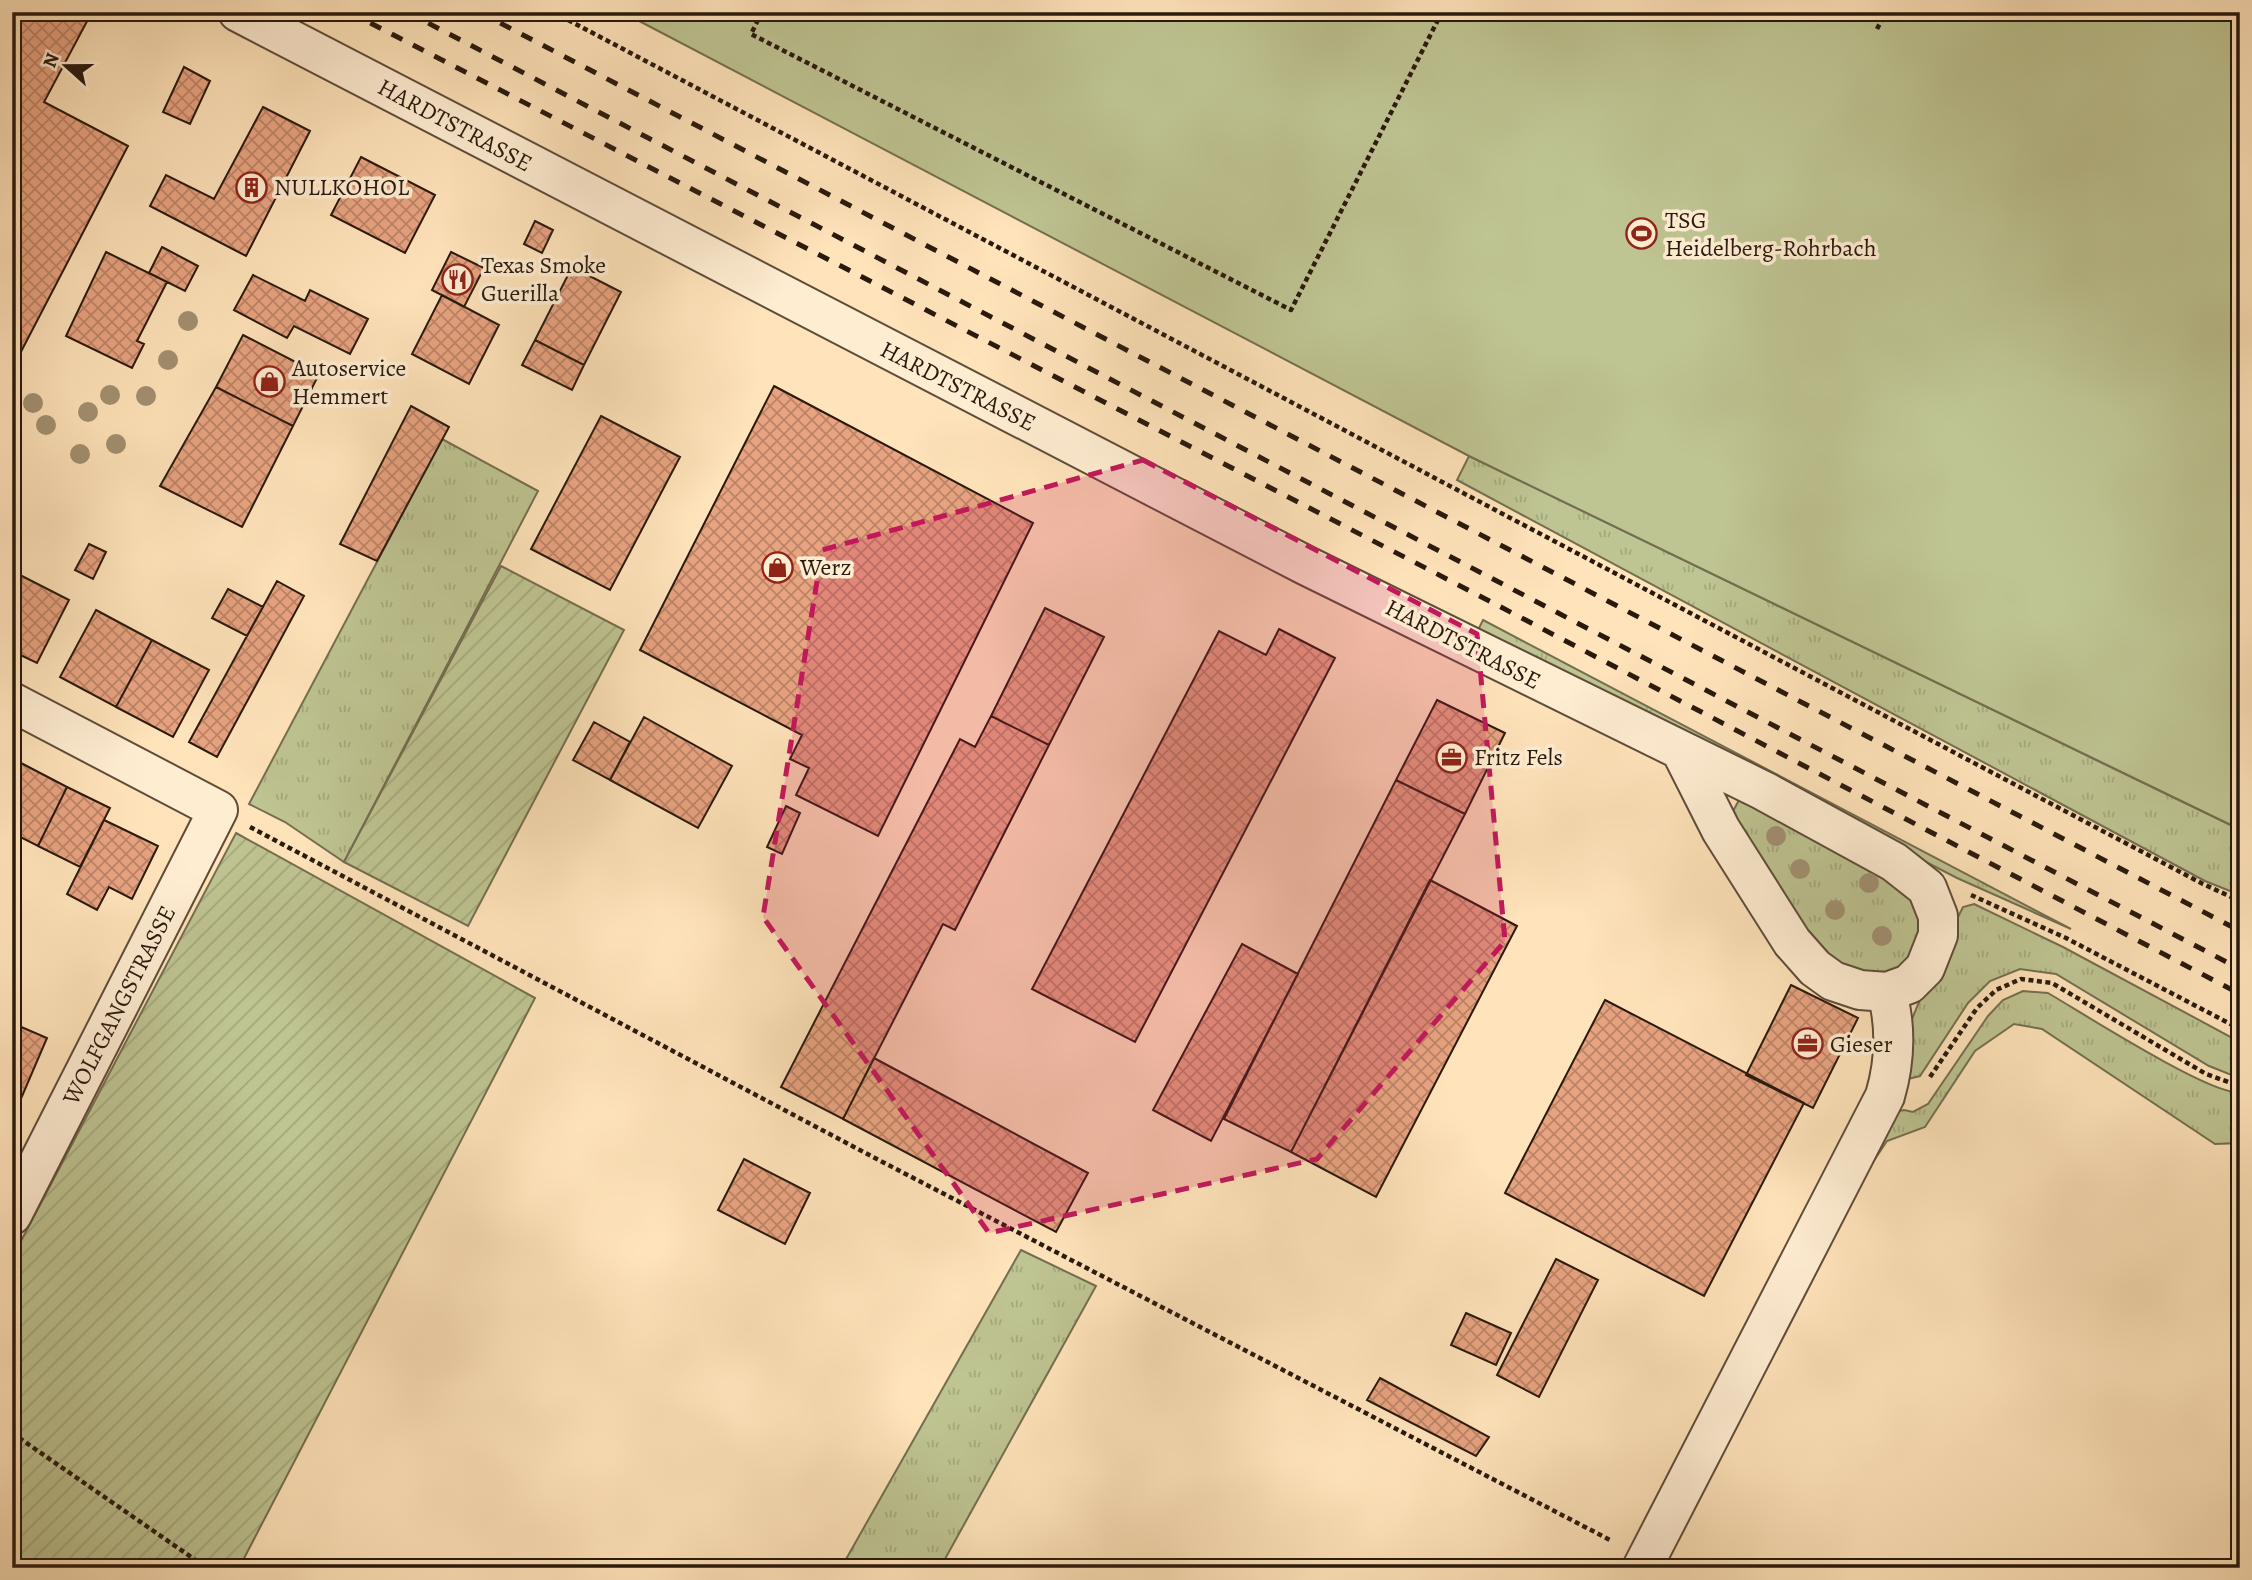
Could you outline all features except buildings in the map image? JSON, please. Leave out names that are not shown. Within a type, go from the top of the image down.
[{"type":"street","name":"HARDTSTRASSE","points":[[238,12],[1292,558],[1682,753],[1764,791],[1894,862],[1927,888]]},
{"type":"street","points":[[12,702],[218,810]]},
{"type":"street","points":[[1682,753],[1721,830],[1792,942],[1815,968],[1833,981],[1860,990],[1887,992],[1909,984],[1925,968],[1938,936],[1938,916],[1927,888]]},
{"type":"street","name":"WOLFGANGSTRASSE","points":[[18,1191],[218,810]]},
{"type":"street","points":[[1644,1563],[1885,1096],[1890,1081],[1894,1019],[1887,992]]},
{"type":"path","points":[[553,12],[2203,884],[2240,901]]},
{"type":"path","points":[[762,12],[751,34],[1291,310],[1442,12]]},
{"type":"path","points":[[1877,29],[1886,12]]},
{"type":"path","points":[[218,810],[1644,1563]]},
{"type":"path","points":[[1927,888],[1977,896],[2066,938],[2240,1029]]},
{"type":"path","points":[[1885,1096],[1916,1094],[1977,1008],[1996,990],[2021,979],[2052,983],[2206,1074],[2234,1084],[2240,1083]]},
{"type":"path","points":[[12,1433],[208,1568]]},
{"type":"highlighted area","points":[[1143,460],[1477,634],[1505,941],[1317,1159],[989,1233],[763,917],[822,550]]},
{"type":"green space","name":"TSG Heidelberg-Rohrbach","points":[[622,12],[2240,12],[2240,802],[2231,825],[1469,456]]},
{"type":"green space","points":[[442,439],[538,491],[344,862],[285,822],[249,804]]},
{"type":"green space","points":[[1469,456],[2230,825],[2240,802],[2240,895],[2205,881],[1457,480]]},
{"type":"green space","points":[[501,566],[624,630],[468,926],[344,862]]},
{"type":"green space","points":[[1483,620],[2071,929],[1957,878],[1478,630]]},
{"type":"green space","points":[[1740,798],[1847,849],[1916,904],[1922,925],[1913,955],[1898,971],[1857,976],[1820,949],[1731,815]]},
{"type":"green space","points":[[236,833],[535,998],[239,1568],[12,1568],[12,1258]]},
{"type":"green space","points":[[1974,904],[2063,947],[2240,1042],[2240,1074],[2234,1076],[2209,1066],[2056,974],[2020,969],[1990,981],[1968,1003],[1920,1076],[1908,1079],[1906,1069],[1912,1019],[1921,997],[1938,982],[1958,936],[1958,917],[1963,907]]},
{"type":"green space","points":[[2023,991],[2048,993],[2176,1068],[2225,1090],[2240,1092],[2240,1143],[2215,1144],[2042,1029],[2014,1024],[1975,1051],[1925,1127],[1887,1141],[1843,1207],[1895,1112],[1913,1112],[1928,1104],[1988,1016],[2003,1000]]},
{"type":"green space","points":[[1021,1250],[1096,1286],[940,1568],[841,1568]]},
{"type":"railway","points":[[349,12],[1474,593],[2240,994]]},
{"type":"railway","points":[[407,12],[2240,969]]},
{"type":"railway","points":[[479,12],[2240,931]]},
{"type":"place","name":"NULLKOHOL","points":[[251,187]]},
{"type":"place","name":"TSG Heidelberg-Rohrbach","points":[[1642,234]]},
{"type":"place","name":"Texas Smoke Guerilla","points":[[458,279]]},
{"type":"place","name":"Autoservice Hemmert","points":[[269,382]]},
{"type":"place","name":"Werz","points":[[777,567]]},
{"type":"place","name":"Fritz Fels","points":[[1451,757]]},
{"type":"place","name":"Gieser","points":[[1807,1044]]}]
